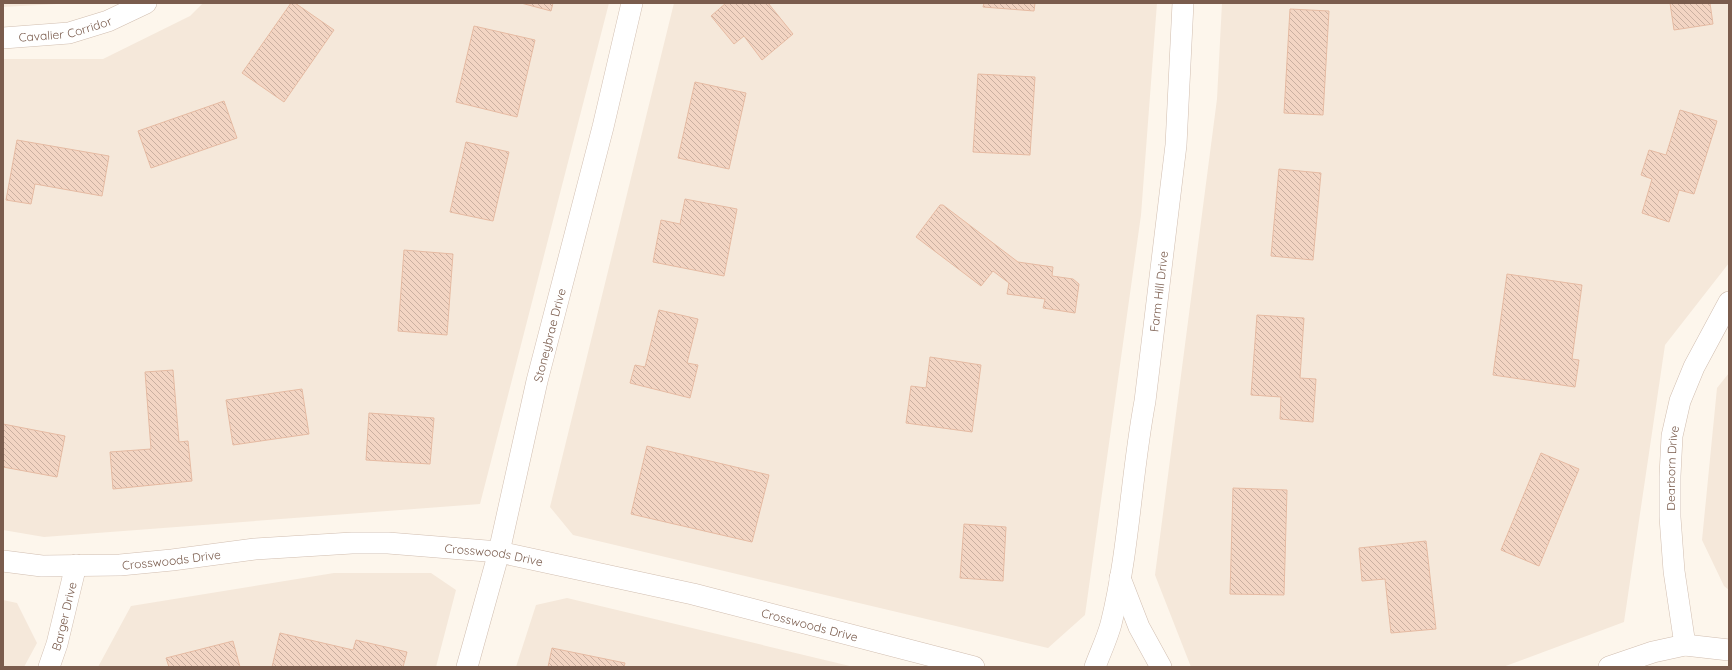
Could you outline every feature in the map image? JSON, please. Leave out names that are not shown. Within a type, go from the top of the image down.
[{"type":"street","name":"Cavalier Corridor","points":[[3,38],[68,33],[108,22],[146,3]]},
{"type":"street","name":"Stoneybrae Drive","points":[[466,667],[499,552],[537,381],[603,127],[632,3]]},
{"type":"street","name":"Farm Hill Drive","points":[[1120,578],[1139,434],[1145,401],[1176,145],[1183,3]]},
{"type":"street","name":"Dearborn Drive","points":[[1685,645],[1674,571],[1670,517],[1672,436],[1680,401],[1694,367],[1729,302]]},
{"type":"street","name":"Crosswoods Drive","points":[[3,561],[42,566],[120,565],[255,549],[352,542],[388,543],[499,552],[693,594],[974,667]]},
{"type":"street","name":"Barger Drive","points":[[49,667],[57,644],[76,565]]},
{"type":"street","points":[[1095,667],[1111,626],[1120,578]]},
{"type":"street","points":[[1120,578],[1139,626],[1161,667]]},
{"type":"street","points":[[1609,667],[1653,652],[1685,645],[1729,650]]},
{"type":"shaded area","points":[[3,3],[74,3],[3,7]]},
{"type":"shaded area","points":[[203,3],[609,3],[480,504],[44,537],[3,530],[3,59],[103,59],[190,16]]},
{"type":"shaded area","points":[[674,3],[1157,3],[1141,215],[1085,615],[1048,648],[573,535],[550,507]]},
{"type":"shaded area","points":[[1222,3],[1729,3],[1729,263],[1665,345],[1624,622],[1503,667],[1191,667],[1155,575],[1217,99]]},
{"type":"shaded area","points":[[1729,373],[1729,590],[1724,586],[1702,540],[1717,388]]},
{"type":"shaded area","points":[[334,573],[431,573],[456,590],[436,667],[98,667],[131,606]]},
{"type":"shaded area","points":[[567,598],[854,667],[516,667],[536,605]]},
{"type":"shaded area","points":[[3,600],[17,603],[37,643],[24,667],[3,667]]},
{"type":"building","points":[[291,3],[295,3],[334,30],[284,102],[242,73]]},
{"type":"building","points":[[521,3],[553,3],[551,11]]},
{"type":"building","points":[[726,3],[768,3],[793,34],[762,60],[744,36],[734,44],[711,16]]},
{"type":"building","points":[[984,3],[1035,3],[1034,11],[983,7]]},
{"type":"building","points":[[1670,3],[1710,3],[1713,24],[1674,30]]},
{"type":"building","points":[[1290,9],[1329,11],[1323,115],[1284,113]]},
{"type":"building","points":[[474,26],[535,40],[517,117],[456,102]]},
{"type":"building","points":[[978,74],[1035,77],[1030,155],[973,152]]},
{"type":"building","points":[[695,82],[746,93],[729,169],[678,158]]},
{"type":"building","points":[[224,101],[237,138],[151,168],[138,131]]},
{"type":"building","points":[[1680,110],[1717,121],[1694,194],[1679,190],[1669,222],[1642,213],[1652,179],[1641,175],[1649,150],[1666,155]]},
{"type":"building","points":[[17,140],[109,156],[102,196],[35,184],[31,204],[6,200]]},
{"type":"building","points":[[466,142],[509,152],[493,221],[450,212]]},
{"type":"building","points":[[1279,169],[1321,173],[1313,260],[1271,256]]},
{"type":"building","points":[[685,199],[737,209],[724,276],[653,262],[661,220],[680,224]]},
{"type":"building","points":[[940,205],[943,205],[1018,262],[1053,267],[1052,276],[1073,279],[1079,284],[1075,313],[1043,308],[1045,299],[1007,294],[1009,283],[993,271],[981,286],[916,237]]},
{"type":"building","points":[[404,250],[453,254],[447,335],[398,331]]},
{"type":"building","points":[[1507,274],[1582,285],[1572,359],[1579,360],[1575,387],[1493,375]]},
{"type":"building","points":[[659,310],[698,319],[687,363],[698,365],[690,398],[630,383],[635,365],[645,367]]},
{"type":"building","points":[[1257,315],[1304,318],[1300,378],[1316,379],[1313,422],[1280,419],[1281,397],[1251,395]]},
{"type":"building","points":[[930,357],[981,365],[972,432],[906,423],[911,386],[926,388]]},
{"type":"building","points":[[173,370],[179,442],[188,441],[192,481],[113,489],[110,452],[151,449],[145,372]]},
{"type":"building","points":[[302,389],[309,434],[233,445],[226,400]]},
{"type":"building","points":[[369,413],[434,418],[430,464],[366,460]]},
{"type":"building","points":[[3,424],[65,436],[57,477],[3,467]]},
{"type":"building","points":[[647,446],[769,475],[752,542],[631,514]]},
{"type":"building","points":[[1541,453],[1579,469],[1539,566],[1501,550]]},
{"type":"building","points":[[1233,488],[1287,490],[1284,595],[1230,594]]},
{"type":"building","points":[[964,524],[1006,527],[1003,581],[960,578]]},
{"type":"building","points":[[1426,541],[1436,629],[1391,633],[1385,579],[1362,581],[1359,548]]},
{"type":"building","points":[[280,633],[353,650],[356,640],[407,652],[403,667],[272,667]]},
{"type":"building","points":[[233,641],[240,667],[169,667],[166,658]]},
{"type":"building","points":[[552,648],[625,663],[624,667],[548,667]]}]
